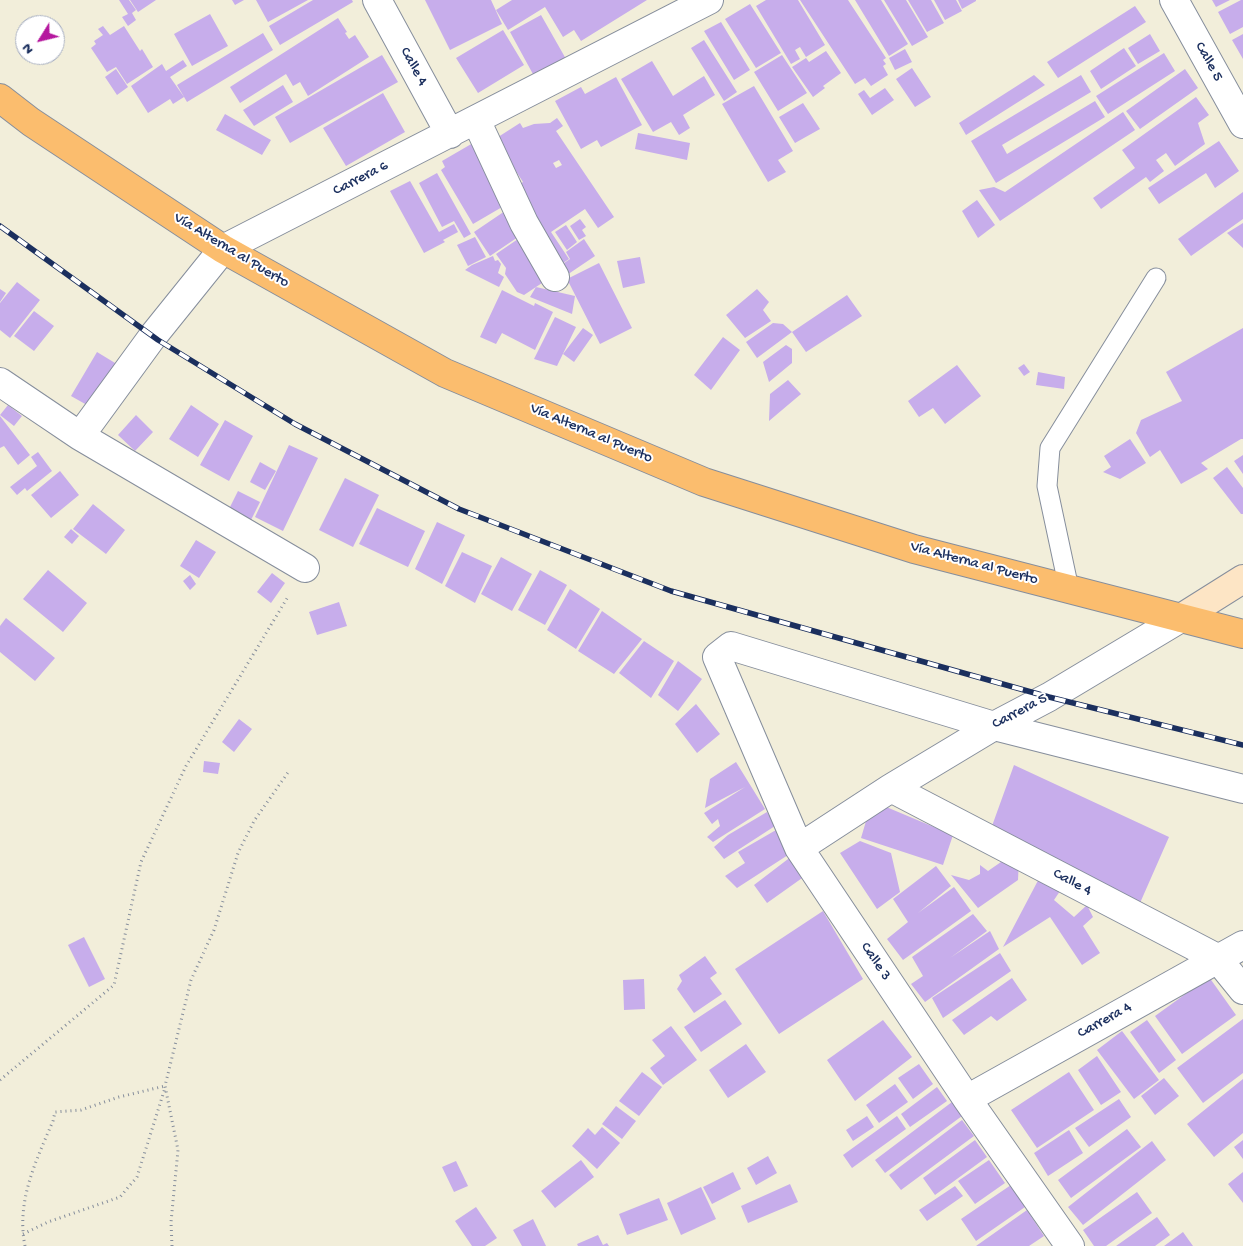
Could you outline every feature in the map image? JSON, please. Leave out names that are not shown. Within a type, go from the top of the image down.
[{"type":"main road","name":"Vía Alterna al Puerto","points":[[0,98],[31,122],[223,249],[445,373],[704,482],[914,549],[1243,634]]},
{"type":"street","name":"Calle 4","points":[[376,0],[450,134]]},
{"type":"street","name":"Carrera 6","points":[[80,436],[153,336],[223,249],[709,0]]},
{"type":"street","name":"Calle 5","points":[[1174,0],[1243,124]]},
{"type":"street","points":[[476,120],[524,223],[555,277]]},
{"type":"street","points":[[0,382],[80,436],[305,568]]},
{"type":"street","name":"Carrera 5","points":[[798,848],[891,788],[994,726],[1049,697],[1243,579]]},
{"type":"street","name":"Calle 3","points":[[994,726],[731,646],[717,657],[798,848],[967,1099],[1070,1246]]},
{"type":"street","points":[[994,726],[1243,789]]},
{"type":"street","name":"Calle 4","points":[[891,788],[1217,958],[1243,990]]},
{"type":"street","name":"Carrera 4","points":[[967,1099],[1243,944]]},
{"type":"lane","points":[[1069,589],[1047,486],[1050,448],[1156,278]]},
{"type":"path","points":[[0,1080],[74,1016],[114,985],[141,862],[145,853],[186,766],[305,568]]},
{"type":"path","points":[[22,1234],[48,1222],[120,1197],[137,1177],[165,1086],[192,980],[214,930],[238,854],[254,821],[289,771]]},
{"type":"path","points":[[25,1246],[22,1234],[22,1210],[31,1173],[55,1112],[81,1110],[119,1097],[165,1086]]},
{"type":"path","points":[[165,1086],[178,1150],[171,1222],[172,1246]]},
{"type":"building","points":[[119,0],[129,0],[136,10],[132,13],[136,20],[128,26],[122,17],[128,14]]},
{"type":"building","points":[[130,0],[156,0],[138,12]]},
{"type":"building","points":[[232,0],[244,0],[235,5]]},
{"type":"building","points":[[256,0],[308,0],[268,22]]},
{"type":"building","points":[[313,0],[352,0],[353,2],[280,45],[269,26]]},
{"type":"building","points":[[425,0],[491,0],[502,24],[450,50]]},
{"type":"building","points":[[512,0],[647,0],[581,41],[574,30],[563,37],[545,7],[508,30],[496,10]]},
{"type":"building","points":[[766,0],[798,0],[825,45],[806,57],[800,47],[795,50],[800,59],[791,64],[756,6]]},
{"type":"building","points":[[800,0],[848,0],[886,58],[883,60],[886,64],[883,66],[888,75],[871,86],[865,78],[855,84]]},
{"type":"building","points":[[855,0],[881,0],[908,44],[889,56]]},
{"type":"building","points":[[884,0],[906,0],[928,37],[912,46]]},
{"type":"building","points":[[908,0],[931,0],[944,23],[927,32]]},
{"type":"building","points":[[934,0],[956,0],[962,11],[945,20]]},
{"type":"building","points":[[958,0],[976,0],[976,1],[962,9]]},
{"type":"building","points":[[1212,0],[1230,0],[1216,7]]},
{"type":"building","points":[[1243,0],[1243,27],[1230,34],[1218,12]]},
{"type":"building","points":[[750,4],[781,53],[756,68],[725,19]]},
{"type":"building","points":[[1135,6],[1146,22],[1058,78],[1047,62]]},
{"type":"building","points":[[210,14],[228,46],[192,66],[174,34]]},
{"type":"building","points":[[541,15],[566,59],[534,76],[510,32]]},
{"type":"building","points":[[338,18],[349,39],[355,35],[369,57],[308,96],[300,82],[293,86],[286,74],[240,103],[230,87]]},
{"type":"building","points":[[721,22],[750,70],[734,80],[704,31]]},
{"type":"building","points":[[103,26],[110,35],[124,26],[153,67],[127,84],[116,67],[107,72],[91,48],[96,44],[94,41],[103,35],[98,29]]},
{"type":"building","points":[[503,30],[524,65],[478,93],[456,58]]},
{"type":"building","points":[[263,33],[273,50],[187,102],[177,85]]},
{"type":"building","points":[[1150,34],[1160,51],[1138,64],[1128,48]]},
{"type":"building","points":[[1243,34],[1243,59],[1232,40]]},
{"type":"building","points":[[704,40],[737,92],[724,101],[691,48]]},
{"type":"building","points":[[1124,48],[1136,66],[1101,89],[1090,71]]},
{"type":"building","points":[[905,49],[912,62],[895,70],[889,58]]},
{"type":"building","points":[[826,51],[841,73],[823,86],[825,88],[813,97],[792,67],[806,58],[809,62]]},
{"type":"building","points":[[1164,53],[1175,71],[1108,114],[1096,96]]},
{"type":"building","points":[[382,55],[398,82],[290,143],[275,117]]},
{"type":"building","points":[[782,55],[807,93],[778,111],[754,72]]},
{"type":"building","points":[[183,60],[187,66],[170,77],[184,97],[173,104],[170,99],[148,113],[131,86],[162,64],[166,71]]},
{"type":"building","points":[[652,61],[673,96],[704,76],[715,95],[683,115],[690,128],[679,135],[671,122],[653,132],[621,79]]},
{"type":"building","points":[[912,68],[931,97],[915,107],[896,79]]},
{"type":"building","points":[[116,69],[128,87],[117,95],[105,77]]},
{"type":"building","points":[[1185,69],[1198,88],[1140,129],[1126,111]]},
{"type":"building","points":[[1034,75],[1045,85],[966,135],[959,123]]},
{"type":"building","points":[[1081,75],[1091,92],[1002,145],[1007,154],[1095,101],[1105,117],[996,183],[971,141]]},
{"type":"building","points":[[616,77],[642,125],[601,147],[597,140],[581,149],[555,101],[581,87],[585,94]]},
{"type":"building","points":[[283,85],[293,102],[254,126],[243,110]]},
{"type":"building","points":[[754,86],[793,151],[778,160],[786,172],[768,182],[722,104]]},
{"type":"building","points":[[885,88],[894,100],[872,115],[858,94],[864,90],[870,98]]},
{"type":"building","points":[[383,93],[405,132],[346,166],[323,128]]},
{"type":"building","points":[[1196,97],[1209,115],[1198,123],[1205,144],[1175,166],[1166,153],[1156,160],[1164,171],[1150,182],[1146,177],[1101,209],[1093,198],[1135,168],[1122,150]]},
{"type":"building","points":[[803,103],[820,129],[795,143],[779,117]]},
{"type":"building","points":[[1123,112],[1135,130],[1000,221],[979,190],[994,187],[1005,192]]},
{"type":"building","points":[[225,114],[271,140],[262,155],[216,130]]},
{"type":"building","points":[[557,118],[563,126],[556,131],[614,217],[598,228],[585,209],[551,232],[569,259],[554,269],[510,191],[523,182],[495,139],[520,123],[523,128],[534,124],[550,123]],"holes":[[[559,160],[562,165],[556,168],[553,163]]]},
{"type":"building","points":[[638,133],[690,143],[687,160],[635,149]]},
{"type":"building","points":[[1219,141],[1239,171],[1215,188],[1206,173],[1159,204],[1148,188]]},
{"type":"building","points":[[473,143],[509,203],[473,224],[441,170],[445,167],[442,161]]},
{"type":"building","points":[[437,173],[471,234],[464,238],[454,221],[442,227],[419,183]]},
{"type":"building","points":[[410,181],[439,232],[454,224],[458,232],[443,240],[445,242],[424,253],[390,191]]},
{"type":"building","points":[[1243,192],[1243,219],[1191,256],[1178,239]]},
{"type":"building","points":[[977,200],[995,225],[978,238],[962,211]]},
{"type":"building","points":[[505,211],[521,235],[490,256],[474,232]]},
{"type":"building","points":[[580,219],[586,227],[582,230],[586,236],[579,240],[570,226]]},
{"type":"building","points":[[1243,223],[1243,248],[1227,233]]},
{"type":"building","points":[[566,225],[577,242],[567,250],[555,232]]},
{"type":"building","points":[[475,237],[486,257],[468,266],[457,245]]},
{"type":"building","points":[[521,237],[545,281],[524,295],[517,292],[505,274],[506,268],[496,254]]},
{"type":"building","points":[[584,239],[595,256],[561,279],[555,269],[570,259],[566,252]]},
{"type":"building","points":[[493,256],[495,261],[498,260],[501,264],[498,273],[504,277],[499,287],[465,270]]},
{"type":"building","points":[[640,257],[645,283],[623,288],[617,261]]},
{"type":"building","points":[[599,263],[632,328],[600,344],[567,279]]},
{"type":"building","points":[[17,282],[40,300],[10,338],[0,330],[0,303]]},
{"type":"building","points":[[536,287],[575,296],[572,314],[530,297]]},
{"type":"building","points":[[0,289],[6,293],[0,302]]},
{"type":"building","points":[[757,289],[769,302],[763,310],[771,321],[745,338],[726,315]]},
{"type":"building","points":[[502,290],[534,306],[535,303],[553,312],[535,350],[502,333],[496,344],[480,337]]},
{"type":"building","points":[[847,295],[862,316],[806,352],[792,332]]},
{"type":"building","points":[[34,311],[54,326],[34,351],[14,336]]},
{"type":"building","points":[[555,317],[576,327],[557,366],[534,359]]},
{"type":"building","points":[[773,323],[783,324],[792,332],[757,358],[746,342]]},
{"type":"building","points":[[583,328],[593,335],[574,362],[563,354]]},
{"type":"building","points":[[1243,328],[1243,439],[1201,463],[1208,469],[1181,484],[1160,450],[1150,457],[1136,433],[1141,420],[1182,401],[1166,372]]},
{"type":"building","points":[[723,337],[740,350],[711,390],[694,375]]},
{"type":"building","points":[[786,345],[792,349],[792,363],[769,382],[763,362]]},
{"type":"building","points":[[97,352],[120,366],[94,409],[71,396]]},
{"type":"building","points":[[1024,364],[1030,372],[1024,376],[1018,368]]},
{"type":"building","points":[[957,365],[981,396],[945,424],[933,408],[919,417],[908,401]]},
{"type":"building","points":[[1038,372],[1065,377],[1064,389],[1036,385]]},
{"type":"building","points":[[788,380],[801,394],[769,421],[770,394]]},
{"type":"building","points":[[8,405],[22,416],[14,426],[0,415]]},
{"type":"building","points":[[191,405],[219,424],[198,457],[169,439]]},
{"type":"building","points":[[136,415],[153,432],[135,451],[118,435]]},
{"type":"building","points":[[0,416],[30,455],[18,465],[4,446],[0,448]]},
{"type":"building","points":[[225,420],[253,436],[229,481],[200,465]]},
{"type":"building","points":[[1130,439],[1146,463],[1120,479],[1103,472],[1111,467],[1104,456]]},
{"type":"building","points":[[289,445],[318,458],[283,531],[255,517]]},
{"type":"building","points":[[38,452],[52,471],[27,491],[25,488],[17,495],[10,487],[37,466],[31,457]]},
{"type":"building","points":[[1243,455],[1243,474],[1234,461]]},
{"type":"building","points":[[260,462],[276,471],[265,490],[250,482]]},
{"type":"building","points":[[1227,467],[1243,488],[1243,514],[1241,514],[1213,478]]},
{"type":"building","points":[[60,471],[79,495],[51,518],[31,495]]},
{"type":"building","points":[[345,478],[379,495],[353,547],[319,530]]},
{"type":"building","points":[[238,491],[260,502],[246,530],[224,519]]},
{"type":"building","points":[[93,504],[125,530],[106,554],[73,529]]},
{"type":"building","points":[[377,508],[425,531],[408,567],[359,544]]},
{"type":"building","points":[[437,522],[465,535],[442,584],[415,569]]},
{"type":"building","points":[[71,529],[79,536],[72,544],[64,537]]},
{"type":"building","points":[[196,540],[216,552],[199,578],[180,566]]},
{"type":"building","points":[[462,552],[492,566],[475,603],[445,586]]},
{"type":"building","points":[[501,557],[532,574],[512,611],[481,594]]},
{"type":"building","points":[[48,570],[87,603],[63,632],[23,599]]},
{"type":"building","points":[[540,570],[567,585],[545,625],[518,610]]},
{"type":"building","points":[[272,573],[285,583],[271,603],[257,592]]},
{"type":"building","points":[[190,575],[196,584],[190,590],[183,581]]},
{"type":"building","points":[[570,589],[600,609],[576,649],[547,630]]},
{"type":"building","points":[[339,602],[347,626],[317,635],[309,612]]},
{"type":"building","points":[[602,611],[642,639],[614,674],[578,651]]},
{"type":"building","points":[[6,618],[55,658],[35,681],[0,652],[0,626]]},
{"type":"building","points":[[644,641],[674,661],[651,698],[619,673]]},
{"type":"building","points":[[678,661],[702,679],[678,711],[658,695]]},
{"type":"building","points":[[696,704],[720,734],[697,753],[675,724]]},
{"type":"building","points":[[239,719],[252,729],[234,752],[222,742]]},
{"type":"building","points":[[204,761],[220,763],[218,774],[203,772]]},
{"type":"building","points":[[736,762],[765,809],[713,842],[707,837],[720,826],[718,819],[712,824],[704,813],[745,787],[705,808],[710,779]]},
{"type":"building","points":[[1014,765],[1169,837],[1140,903],[992,826]]},
{"type":"building","points":[[872,801],[953,835],[943,865],[861,838]]},
{"type":"building","points":[[767,812],[775,826],[724,859],[714,847],[728,835]]},
{"type":"building","points":[[776,830],[788,855],[737,888],[725,876],[745,863],[738,852]]},
{"type":"building","points":[[860,841],[891,853],[900,892],[877,909],[840,853]]},
{"type":"building","points":[[792,856],[805,876],[767,903],[754,885]]},
{"type":"building","points":[[1019,858],[1018,880],[978,908],[951,875],[969,880],[980,874],[980,865],[988,871],[1001,862]]},
{"type":"building","points":[[936,866],[951,886],[918,913],[954,887],[971,911],[903,960],[887,939],[908,922],[893,899]]},
{"type":"building","points":[[1043,871],[1064,885],[1054,900],[1074,917],[1087,905],[1093,917],[1083,926],[1100,953],[1082,965],[1050,917],[1003,947]]},
{"type":"building","points":[[823,911],[863,979],[779,1034],[735,969]]},
{"type":"building","points":[[973,914],[987,931],[950,958],[990,931],[999,949],[925,1002],[911,984],[923,976],[912,957]]},
{"type":"building","points":[[84,937],[105,979],[89,987],[68,945]]},
{"type":"building","points":[[1000,953],[1011,971],[943,1018],[932,998]]},
{"type":"building","points":[[705,956],[717,973],[710,978],[722,994],[694,1013],[677,989],[682,981],[679,975]]},
{"type":"building","points":[[1209,977],[1236,1015],[1182,1054],[1155,1016]]},
{"type":"building","points":[[1012,978],[1027,1000],[997,1021],[991,1016],[964,1035],[952,1020]]},
{"type":"building","points":[[644,979],[645,1009],[624,1010],[623,980]]},
{"type":"building","points":[[725,1000],[742,1024],[701,1052],[684,1027]]},
{"type":"building","points":[[1243,1019],[1243,1073],[1203,1103],[1177,1068]]},
{"type":"building","points":[[883,1020],[912,1057],[855,1101],[827,1060]]},
{"type":"building","points":[[1147,1020],[1176,1060],[1159,1073],[1130,1032]]},
{"type":"building","points":[[671,1026],[697,1060],[663,1085],[650,1068],[665,1056],[652,1040]]},
{"type":"building","points":[[1122,1031],[1159,1080],[1134,1099],[1097,1050]]},
{"type":"building","points":[[746,1044],[766,1072],[728,1098],[709,1070]]},
{"type":"building","points":[[1097,1056],[1121,1092],[1101,1105],[1078,1070]]},
{"type":"building","points":[[919,1064],[933,1084],[913,1099],[898,1078]]},
{"type":"building","points":[[642,1072],[662,1087],[639,1116],[619,1101]]},
{"type":"building","points":[[1069,1072],[1094,1110],[1037,1148],[1011,1110]]},
{"type":"building","points":[[1164,1078],[1179,1096],[1155,1115],[1141,1096]]},
{"type":"building","points":[[1243,1079],[1243,1133],[1214,1157],[1187,1124]]},
{"type":"building","points":[[895,1084],[908,1102],[879,1123],[866,1105]]},
{"type":"building","points":[[937,1087],[947,1101],[910,1127],[901,1114]]},
{"type":"building","points":[[1119,1099],[1131,1117],[1089,1147],[1075,1128]]},
{"type":"building","points":[[952,1102],[962,1116],[885,1173],[875,1160]]},
{"type":"building","points":[[616,1106],[636,1121],[622,1139],[602,1124]]},
{"type":"building","points":[[867,1116],[874,1127],[853,1141],[846,1130]]},
{"type":"building","points":[[897,1116],[906,1129],[852,1168],[843,1155]]},
{"type":"building","points":[[962,1120],[974,1136],[901,1190],[889,1175]]},
{"type":"building","points":[[602,1127],[620,1143],[597,1169],[572,1146],[588,1128],[595,1135]]},
{"type":"building","points":[[1127,1129],[1141,1147],[1071,1198],[1058,1180]]},
{"type":"building","points":[[1069,1130],[1083,1153],[1048,1176],[1034,1153]]},
{"type":"building","points":[[975,1140],[987,1157],[935,1195],[923,1178]]},
{"type":"building","points":[[1243,1140],[1243,1159],[1234,1147]]},
{"type":"building","points":[[1152,1141],[1166,1160],[1083,1225],[1068,1207]]},
{"type":"building","points":[[768,1156],[777,1173],[756,1185],[747,1168]]},
{"type":"building","points":[[581,1160],[594,1177],[555,1208],[541,1191]]},
{"type":"building","points":[[989,1160],[1005,1183],[975,1204],[958,1181]]},
{"type":"building","points":[[456,1161],[468,1186],[454,1192],[442,1167]]},
{"type":"building","points":[[733,1172],[741,1189],[712,1204],[703,1187]]},
{"type":"building","points":[[1243,1172],[1243,1203],[1228,1184]]},
{"type":"building","points":[[790,1184],[798,1202],[748,1223],[741,1206]]},
{"type":"building","points":[[1011,1185],[1025,1207],[976,1241],[961,1219]]},
{"type":"building","points":[[955,1186],[963,1196],[927,1221],[919,1210]]},
{"type":"building","points":[[701,1187],[716,1219],[681,1235],[667,1203]]},
{"type":"building","points":[[1137,1192],[1152,1213],[1106,1246],[1094,1246],[1083,1230]]},
{"type":"building","points":[[659,1198],[668,1220],[627,1235],[619,1214]]},
{"type":"building","points":[[476,1207],[497,1238],[485,1246],[472,1246],[455,1221]]},
{"type":"building","points":[[1027,1210],[1044,1236],[1029,1246],[976,1246]]},
{"type":"building","points":[[1157,1217],[1170,1235],[1155,1246],[1116,1246]]},
{"type":"building","points":[[533,1219],[546,1246],[522,1246],[513,1230]]},
{"type":"building","points":[[1183,1232],[1193,1246],[1164,1246]]},
{"type":"building","points":[[598,1235],[603,1245],[607,1243],[609,1246],[578,1246],[577,1244]]},
{"type":"railway","points":[[0,226],[158,340],[295,424],[459,509],[671,591],[1049,697],[1243,745]]}]
